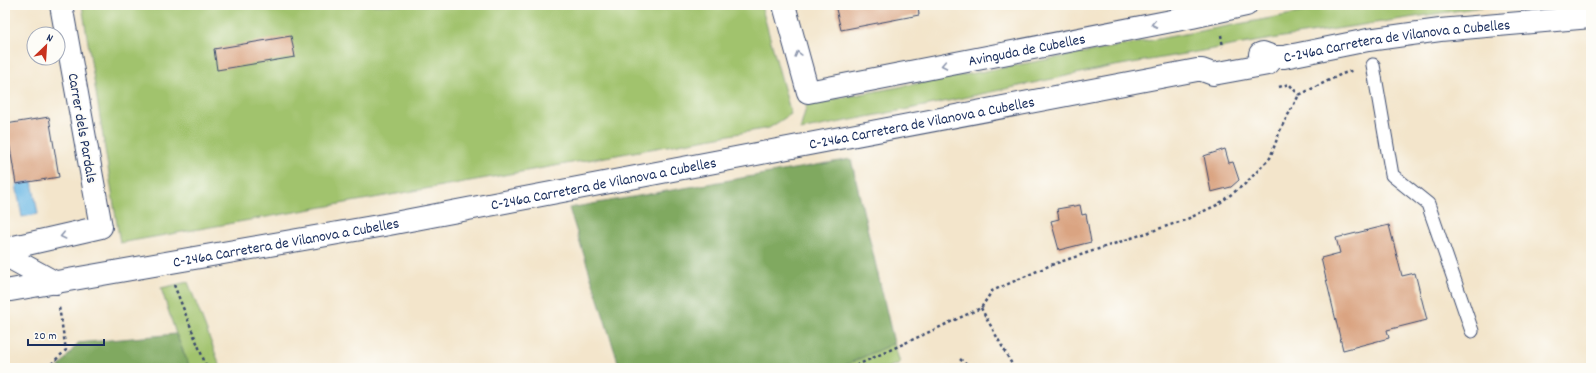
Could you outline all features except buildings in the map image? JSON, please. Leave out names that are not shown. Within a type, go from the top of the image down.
[{"type":"street","name":"Carrer dels Pardals","points":[[5,249],[101,227],[61,5]]},
{"type":"street","name":"Avinguda de Cubelles","points":[[784,5],[808,92],[1191,11],[1246,5]]},
{"type":"street","name":"C-246a Carretera de Vilanova a Cubelles","points":[[5,291],[392,223],[1202,70],[1204,63],[1263,53],[1274,57],[1284,57],[1368,40],[1580,13]]},
{"type":"street","points":[[5,255],[56,283]]},
{"type":"lane","points":[[1373,65],[1392,175],[1428,204],[1472,331]]},
{"type":"path","points":[[851,368],[981,308],[992,291],[1051,265],[1185,220],[1217,205],[1245,184],[1270,158],[1281,128],[1299,95],[1342,74],[1373,65]]},
{"type":"path","points":[[165,262],[208,368]]},
{"type":"path","points":[[47,368],[66,350],[56,283]]},
{"type":"path","points":[[981,308],[1014,368]]},
{"type":"path","points":[[960,359],[970,368]]},
{"type":"green space","points":[[82,5],[761,5],[791,114],[769,128],[120,243]]},
{"type":"green space","points":[[1341,5],[1494,5],[1283,37],[1109,67],[934,104],[800,130],[807,104]]},
{"type":"green space","points":[[851,159],[894,343],[839,368],[620,368],[569,208]]},
{"type":"green space","points":[[188,282],[221,368],[190,368],[176,334],[161,288]]},
{"type":"green space","points":[[176,334],[190,368],[58,368],[78,343]]},
{"type":"green space","points":[[894,343],[900,363],[887,368],[839,368]]},
{"type":"water","points":[[32,181],[38,214],[22,217],[16,184]]}]
